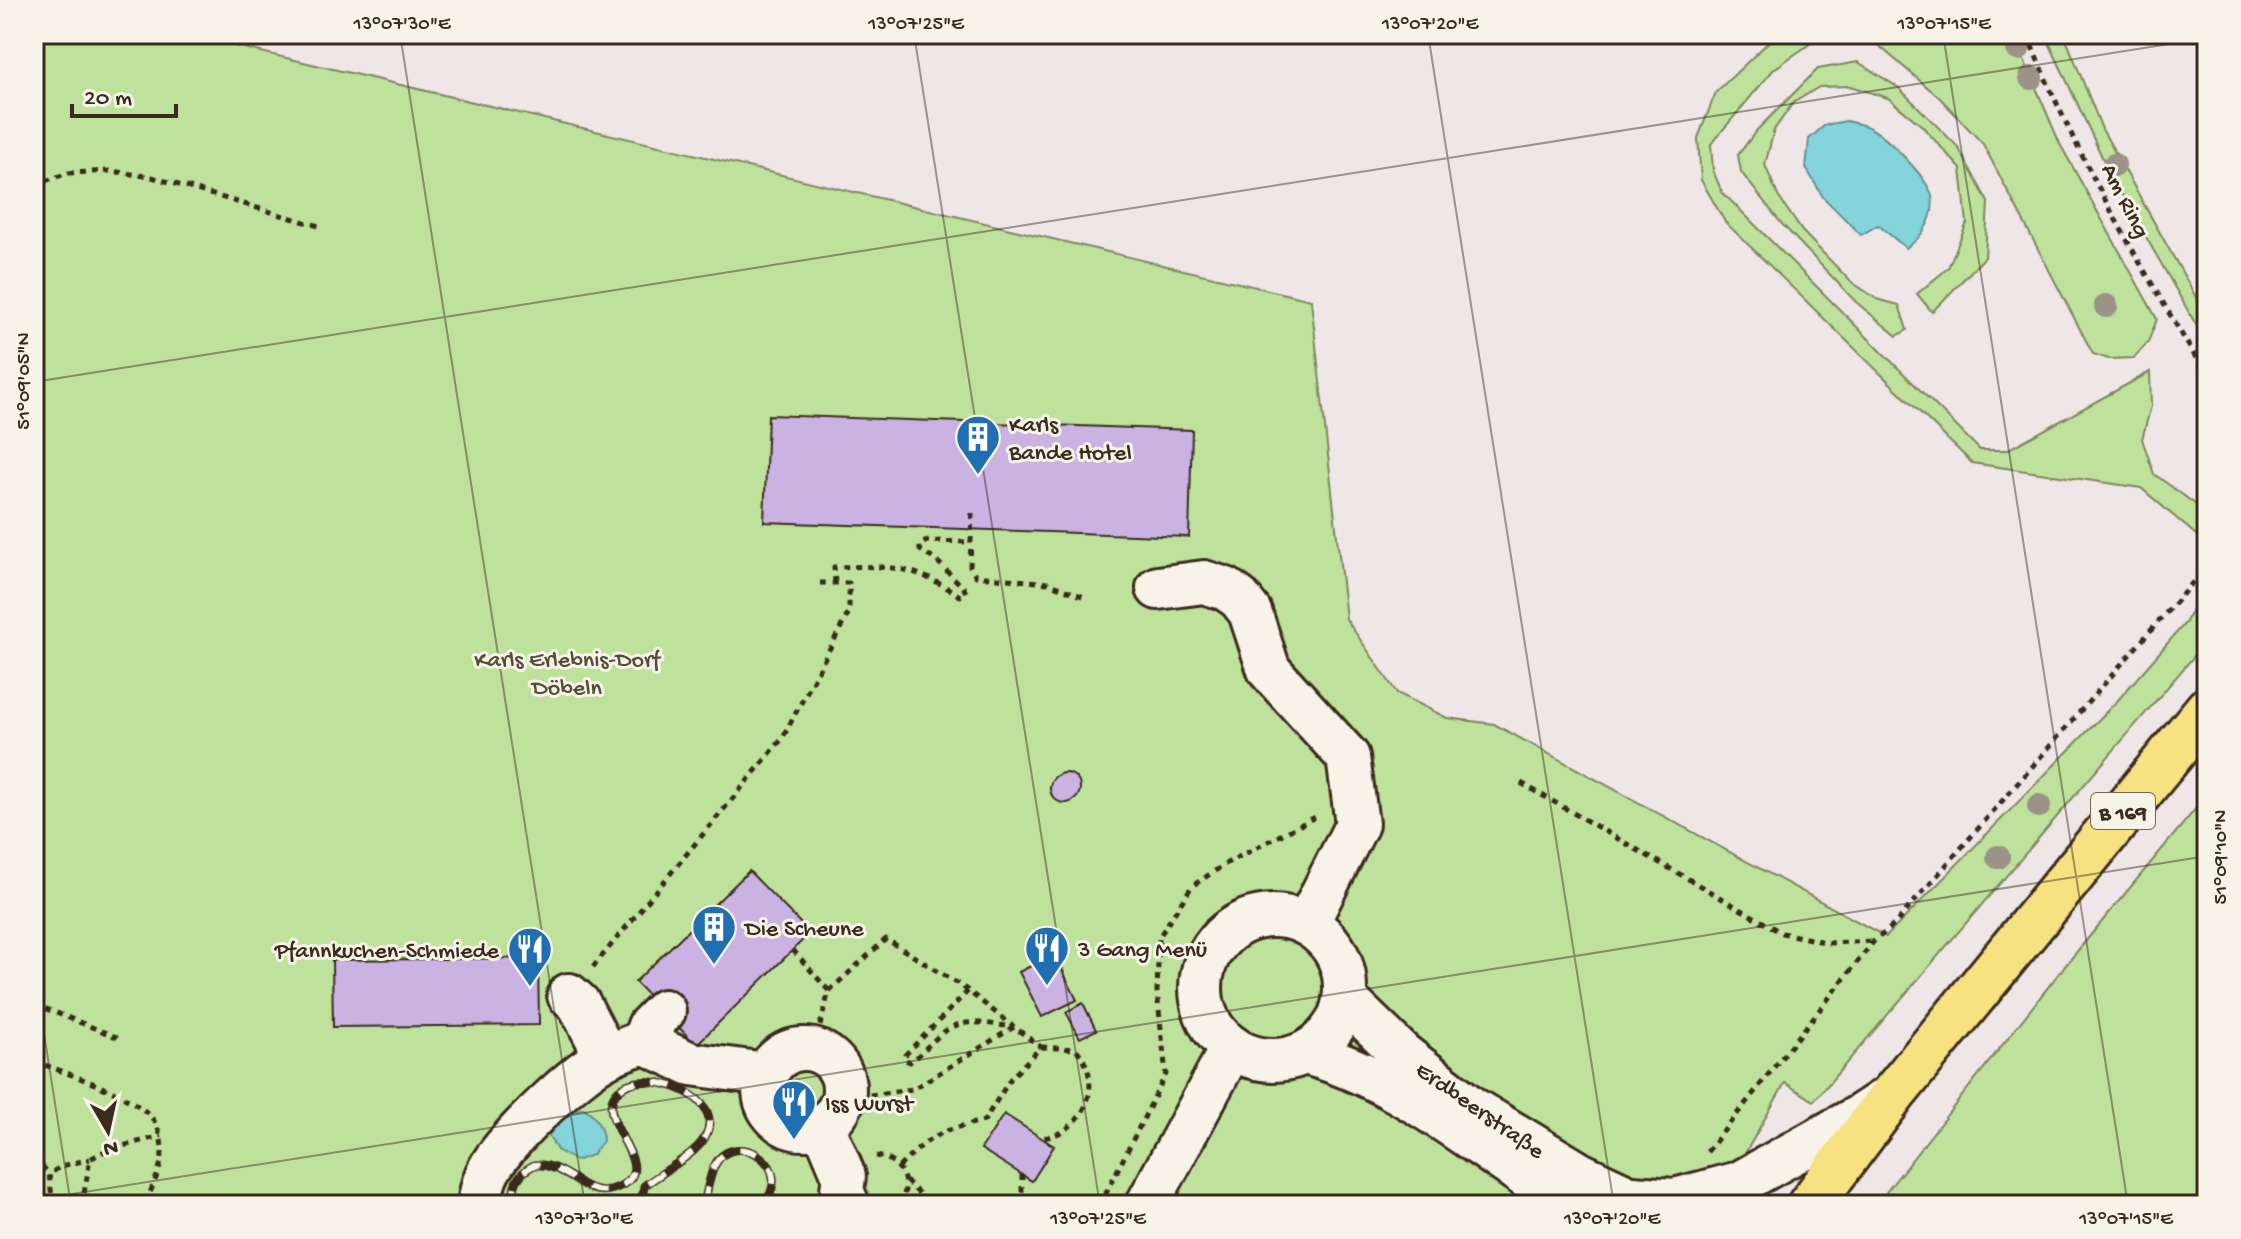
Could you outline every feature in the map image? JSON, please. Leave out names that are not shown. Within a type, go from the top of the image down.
[{"type":"main road","name":"B 169","points":[[1810,1205],[1894,1093],[2207,710]]},
{"type":"street","points":[[1158,588],[1204,582],[1226,589],[1239,598],[1250,612],[1269,670],[1348,757],[1357,824],[1307,924]]},
{"type":"street","points":[[1147,1205],[1232,1047],[1212,1026],[1202,1000],[1203,972],[1214,947],[1234,927],[1261,917],[1289,918],[1307,924],[1325,937],[1340,959],[1345,999],[1332,1030],[1305,1053]]},
{"type":"street","points":[[569,995],[579,1004],[691,1064],[766,1074]]},
{"type":"street","name":"Erdbeerstraße","points":[[1345,999],[1402,1054],[1471,1108],[1580,1174],[1638,1201],[1675,1200],[1739,1183],[1894,1093]]},
{"type":"street","points":[[479,1205],[481,1188],[489,1169],[507,1146],[568,1082],[638,1037]]},
{"type":"street","name":"Erdbeerstraße","points":[[1232,1047],[1267,1060],[1305,1053],[1332,1060],[1387,1084],[1456,1128],[1564,1205]]},
{"type":"street","points":[[834,1110],[804,1130],[785,1125],[770,1112],[763,1094],[766,1074],[777,1058],[794,1049],[814,1049],[831,1058],[842,1074],[834,1110],[844,1176],[842,1190],[848,1205]]},
{"type":"path","name":"Am Ring","points":[[2027,34],[2051,93],[2140,266],[2207,376]]},
{"type":"path","points":[[34,185],[68,173],[111,171],[152,177],[322,227]]},
{"type":"path","points":[[972,513],[970,566],[976,576],[1048,583],[1087,598]]},
{"type":"path","points":[[835,583],[834,567],[888,566],[924,574],[960,596],[966,593],[964,588],[937,561],[920,550],[920,545],[927,541],[970,542]]},
{"type":"path","points":[[1699,1159],[1874,941],[1894,925],[2207,566]]},
{"type":"path","points":[[569,995],[782,739],[849,612],[849,583],[820,583]]},
{"type":"path","points":[[1521,783],[1782,933],[1829,943],[1874,941]]},
{"type":"path","points":[[1100,1205],[1166,1074],[1157,992],[1159,937],[1192,886],[1227,863],[1318,815]]},
{"type":"path","points":[[814,1049],[829,991],[886,939],[968,991],[1041,1047],[1076,1049],[1086,1061],[1091,1079],[1089,1100],[1074,1124],[1062,1133],[1043,1138]]},
{"type":"path","points":[[793,950],[829,991]]},
{"type":"path","points":[[968,991],[905,1055],[905,1060],[910,1062],[915,1059],[940,1034],[959,1023],[970,1021],[1014,1027]]},
{"type":"path","points":[[34,1004],[119,1038]]},
{"type":"path","points":[[834,1110],[863,1096],[913,1089],[1014,1027]]},
{"type":"path","points":[[899,1167],[926,1140],[957,1127],[984,1121],[1011,1078],[1041,1047]]},
{"type":"path","points":[[34,1061],[127,1099],[144,1109],[153,1119],[161,1136],[163,1155],[145,1205]]},
{"type":"path","points":[[49,1174],[62,1166],[90,1159],[107,1150],[161,1136]]},
{"type":"path","points":[[34,1157],[49,1174],[53,1205]]},
{"type":"path","points":[[82,1205],[90,1159]]},
{"type":"path","points":[[1022,1174],[1022,1205]]},
{"type":"path","points":[[906,1181],[931,1205]]},
{"type":"green space","name":"Karls Erlebnis-Dorf Döbeln","points":[[34,34],[185,34],[1311,300],[1346,619],[1397,693],[1447,718],[1494,724],[1886,937],[2118,700],[2186,622],[2202,588],[2207,556],[2207,641],[1814,1101],[1785,1083],[1716,1205],[34,1205]]},
{"type":"green space","points":[[1777,34],[1824,34],[1774,69],[1711,144],[1713,171],[1722,192],[1980,450],[2007,450],[2150,372],[2151,406],[2142,439],[2154,474],[2202,509],[2207,502],[2207,551],[2196,535],[2141,488],[1972,463],[1725,222],[1701,180],[1698,138],[1716,92]]},
{"type":"green space","points":[[1839,34],[2013,34],[2060,144],[2157,319],[2148,342],[2134,358],[2109,359],[2093,354],[1983,144],[1940,98],[1870,38]]},
{"type":"green space","points":[[2045,34],[2064,34],[2102,129],[2207,317],[2207,344],[2109,172]]},
{"type":"green space","points":[[1858,62],[1899,88],[1958,147],[1988,202],[1985,257],[1932,312],[1917,294],[1948,268],[1967,223],[1961,169],[1921,125],[1888,98],[1850,86],[1819,87],[1793,103],[1774,130],[1765,165],[1778,196],[1802,231],[1850,281],[1877,299],[1899,305],[1907,330],[1897,336],[1856,302],[1781,223],[1741,172],[1738,155],[1757,130],[1818,69]]},
{"type":"green space","points":[[2207,795],[2207,1205],[1876,1205],[2060,972]]},
{"type":"water","points":[[1846,121],[1867,127],[1886,140],[1906,158],[1929,188],[1933,204],[1930,219],[1922,233],[1906,248],[1878,225],[1861,235],[1823,197],[1806,168],[1809,139],[1825,125]]},
{"type":"water","points":[[583,1108],[597,1122],[603,1141],[592,1155],[576,1161],[557,1150],[549,1136],[563,1119]]},
{"type":"building","name":"Karls Bande Hotel","points":[[768,415],[1192,430],[1189,537],[764,522]]},
{"type":"building","points":[[1065,773],[1076,777],[1080,788],[1076,799],[1065,803],[1054,799],[1050,788],[1054,777]]},
{"type":"building","name":"Die Scheune","points":[[749,871],[810,933],[696,1045],[635,982]]},
{"type":"building","points":[[1054,954],[1077,1000],[1042,1017],[1019,972]]},
{"type":"building","points":[[538,958],[539,1025],[333,1027],[332,960]]},
{"type":"building","points":[[1083,1003],[1096,1030],[1080,1038],[1066,1012]]},
{"type":"building","points":[[1004,1114],[1054,1146],[1032,1181],[981,1149]]},
{"type":"railway","points":[[515,1205],[517,1181],[523,1172],[534,1165],[556,1169],[602,1191],[629,1180],[634,1169],[612,1112],[613,1099],[623,1087],[635,1083],[666,1084],[696,1098],[705,1109],[709,1122],[705,1137],[694,1150],[644,1186],[641,1205]]},
{"type":"railway","points":[[704,1205],[716,1163],[726,1153],[738,1150],[750,1151],[769,1166],[773,1178],[771,1191],[762,1205]]},
{"type":"place","name":"Karls Bande Hotel","points":[[978,476]]},
{"type":"place","name":"Die Scheune","points":[[714,966]]},
{"type":"place","name":"3 Gang Menü","points":[[1047,987]]},
{"type":"place","name":"Pfannkuchen-Schmiede","points":[[530,988]]},
{"type":"place","name":"Iss Wurst","points":[[794,1141]]}]
